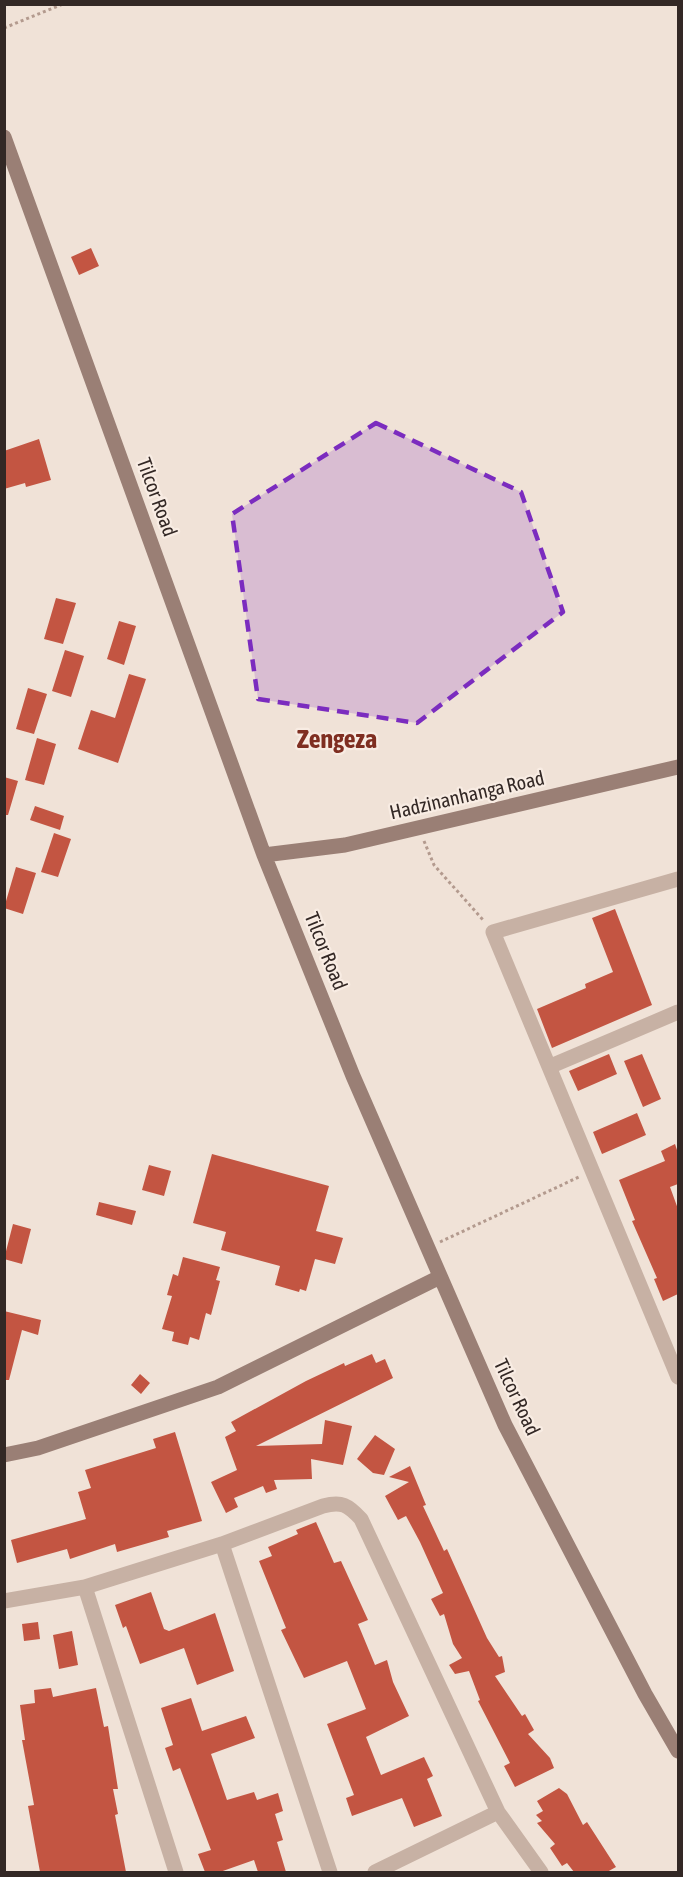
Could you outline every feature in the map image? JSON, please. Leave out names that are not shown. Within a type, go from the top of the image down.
[{"type":"street","name":"Tilcor Road","points":[[4,137],[264,855],[353,1076],[510,1435],[634,1673],[678,1751]]},
{"type":"street","name":"Hadzinanhanga Road","points":[[264,855],[345,845],[678,767]]},
{"type":"street","points":[[678,879],[493,932],[551,1066],[678,1377]]},
{"type":"street","points":[[551,1066],[678,1012]]},
{"type":"street","points":[[4,1455],[38,1448],[218,1387],[440,1277]]},
{"type":"street","points":[[4,1601],[85,1587],[222,1544],[323,1506],[339,1502],[350,1506],[361,1519],[498,1812],[541,1872]]},
{"type":"street","points":[[222,1544],[330,1872]]},
{"type":"street","points":[[85,1587],[176,1872]]},
{"type":"street","points":[[375,1872],[498,1812]]},
{"type":"path","points":[[4,28],[63,4]]},
{"type":"path","points":[[419,828],[434,864],[493,932]]},
{"type":"path","points":[[428,1248],[594,1170]]},
{"type":"highlighted area","points":[[376,423],[521,492],[563,612],[417,723],[258,699],[232,514]]},
{"type":"building","points":[[91,248],[99,266],[79,275],[71,257]]},
{"type":"building","points":[[39,439],[51,480],[26,487],[25,483],[4,489],[4,451]]},
{"type":"building","points":[[56,598],[76,603],[63,644],[44,639]]},
{"type":"building","points":[[119,621],[136,626],[124,665],[107,659]]},
{"type":"building","points":[[65,650],[84,656],[71,697],[52,691]]},
{"type":"building","points":[[129,674],[146,679],[118,763],[78,749],[91,710],[115,718]]},
{"type":"building","points":[[28,688],[47,694],[34,734],[16,729]]},
{"type":"building","points":[[37,738],[56,744],[44,785],[25,780]]},
{"type":"building","points":[[4,777],[18,781],[8,815],[4,815]]},
{"type":"building","points":[[35,806],[64,816],[60,830],[30,820]]},
{"type":"building","points":[[54,833],[71,839],[58,877],[41,872]]},
{"type":"building","points":[[16,867],[36,873],[23,914],[4,908]]},
{"type":"building","points":[[615,909],[652,1005],[552,1048],[537,1009],[586,988],[585,984],[613,972],[592,918]]},
{"type":"building","points":[[609,1054],[617,1074],[578,1091],[569,1071]]},
{"type":"building","points":[[642,1054],[661,1099],[643,1107],[624,1061]]},
{"type":"building","points":[[637,1113],[646,1135],[602,1154],[593,1132]]},
{"type":"building","points":[[675,1144],[678,1153],[678,1184],[670,1187],[678,1209],[678,1294],[663,1301],[654,1279],[657,1278],[632,1221],[635,1220],[619,1180],[665,1161],[661,1151]]},
{"type":"building","points":[[212,1154],[329,1186],[316,1231],[343,1238],[335,1264],[315,1259],[306,1291],[300,1289],[299,1292],[275,1285],[280,1266],[221,1250],[226,1232],[193,1223]]},
{"type":"building","points":[[149,1165],[171,1171],[164,1196],[142,1190]]},
{"type":"building","points":[[99,1202],[136,1211],[132,1225],[96,1215]]},
{"type":"building","points":[[13,1224],[31,1229],[22,1264],[4,1259]]},
{"type":"building","points":[[183,1257],[220,1267],[216,1280],[220,1281],[211,1315],[206,1313],[199,1340],[190,1337],[188,1345],[172,1341],[174,1332],[162,1329],[172,1296],[167,1295],[173,1274],[178,1276]]},
{"type":"building","points":[[4,1311],[41,1320],[38,1335],[22,1330],[9,1380],[4,1380]]},
{"type":"building","points":[[372,1354],[376,1363],[385,1359],[393,1378],[256,1446],[322,1444],[325,1420],[352,1426],[343,1465],[311,1459],[312,1479],[274,1480],[277,1489],[266,1493],[263,1486],[234,1498],[238,1507],[226,1513],[211,1482],[237,1470],[225,1437],[236,1431],[231,1422],[306,1381],[344,1363],[345,1366]]},
{"type":"building","points":[[140,1374],[150,1383],[141,1394],[131,1385]]},
{"type":"building","points":[[175,1432],[202,1521],[167,1531],[169,1537],[117,1552],[115,1544],[70,1559],[67,1549],[17,1563],[11,1540],[86,1519],[78,1492],[91,1488],[85,1470],[156,1448],[153,1439]]},
{"type":"building","points":[[375,1435],[395,1449],[384,1475],[373,1473],[357,1459]]},
{"type":"building","points":[[410,1466],[426,1505],[423,1506],[444,1551],[447,1549],[487,1638],[499,1657],[502,1656],[505,1672],[495,1676],[522,1716],[525,1714],[534,1730],[528,1734],[550,1758],[554,1768],[515,1787],[504,1766],[510,1763],[478,1701],[480,1700],[469,1671],[455,1674],[449,1665],[462,1658],[453,1644],[444,1614],[440,1616],[431,1599],[443,1593],[406,1516],[398,1520],[385,1496],[409,1482],[389,1477]]},
{"type":"building","points":[[316,1522],[334,1563],[341,1561],[368,1620],[358,1624],[375,1665],[387,1660],[393,1682],[409,1716],[366,1737],[381,1775],[424,1757],[433,1776],[427,1779],[442,1816],[414,1827],[402,1798],[352,1816],[346,1798],[354,1795],[327,1724],[366,1709],[347,1661],[304,1678],[281,1630],[286,1628],[259,1561],[272,1556],[268,1547],[298,1534],[296,1530]]},
{"type":"building","points":[[151,1592],[164,1629],[169,1631],[215,1613],[234,1671],[197,1685],[184,1648],[140,1664],[126,1626],[123,1628],[115,1605]]},
{"type":"building","points":[[38,1622],[40,1639],[24,1641],[22,1624]]},
{"type":"building","points":[[72,1631],[78,1665],[59,1669],[53,1635]]},
{"type":"building","points":[[51,1688],[53,1697],[96,1688],[104,1727],[108,1726],[118,1789],[113,1789],[118,1814],[115,1815],[126,1872],[40,1872],[28,1806],[34,1805],[22,1740],[25,1740],[20,1705],[35,1703],[34,1690]]},
{"type":"building","points":[[191,1698],[202,1731],[246,1716],[255,1738],[211,1754],[227,1800],[254,1792],[257,1800],[278,1793],[283,1811],[275,1814],[283,1840],[277,1842],[286,1872],[258,1872],[254,1860],[220,1872],[205,1872],[198,1854],[211,1850],[180,1768],[173,1771],[165,1748],[173,1745],[161,1708]]},
{"type":"building","points":[[559,1788],[567,1794],[583,1825],[587,1822],[616,1867],[607,1872],[574,1872],[567,1863],[562,1866],[550,1848],[555,1844],[537,1823],[542,1821],[536,1815],[543,1811],[537,1801]]},
{"type":"district","name":"Zengeza","points":[[337,739]]}]
